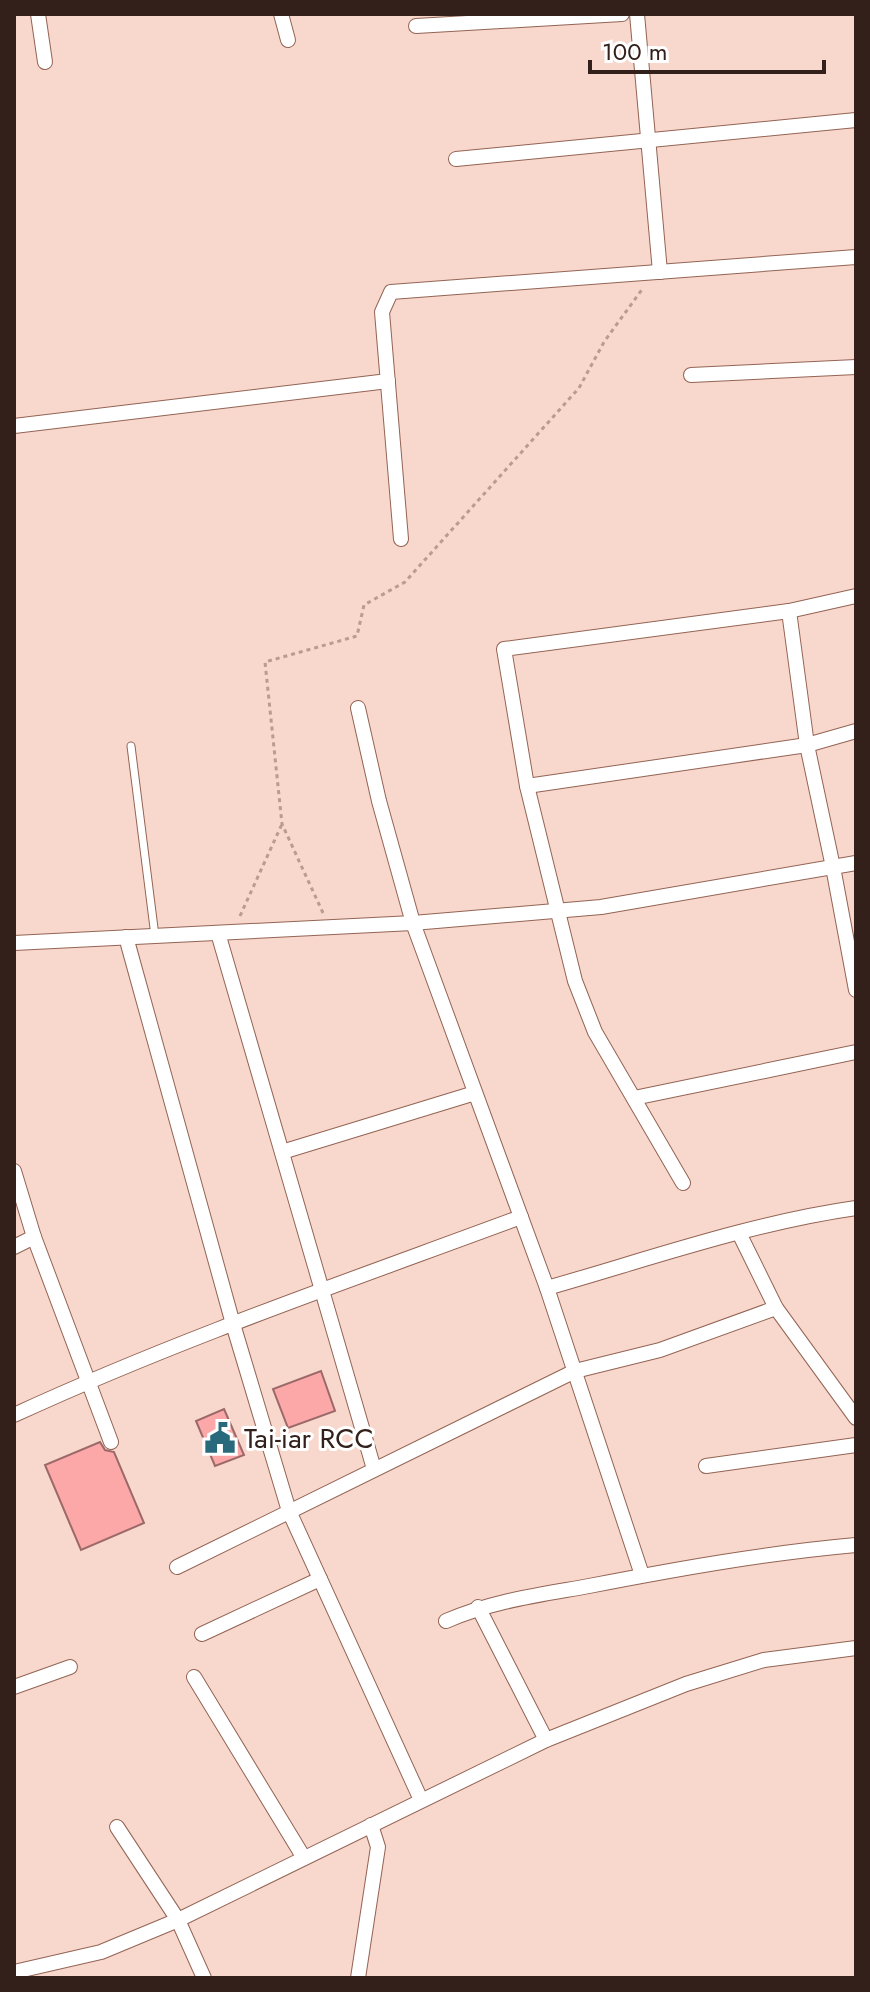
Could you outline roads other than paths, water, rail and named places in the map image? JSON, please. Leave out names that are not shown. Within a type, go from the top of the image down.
[{"type":"street","points":[[38,14],[45,62]]},
{"type":"street","points":[[281,14],[288,40]]},
{"type":"street","points":[[416,26],[622,14]]},
{"type":"street","points":[[637,14],[660,272]]},
{"type":"street","points":[[456,159],[856,120]]},
{"type":"street","points":[[401,539],[382,312],[391,292],[856,257]]},
{"type":"street","points":[[691,375],[856,367]]},
{"type":"street","points":[[14,426],[388,381]]},
{"type":"street","points":[[683,1183],[595,1032],[575,981],[527,786],[504,649],[789,611],[856,596]]},
{"type":"street","points":[[789,611],[807,745],[856,990]]},
{"type":"street","points":[[358,708],[379,801],[413,923],[547,1288],[642,1575]]},
{"type":"street","points":[[527,786],[807,745],[856,731]]},
{"type":"street","points":[[14,943],[413,923],[601,907],[856,863]]},
{"type":"street","points":[[226,932],[282,1152],[374,1469]]},
{"type":"street","points":[[126,937],[233,1324],[289,1511],[421,1800]]},
{"type":"street","points":[[634,1098],[856,1052]]},
{"type":"street","points":[[282,1152],[475,1093]]},
{"type":"street","points":[[14,1171],[34,1237],[111,1442]]},
{"type":"street","points":[[547,1288],[739,1233],[856,1208]]},
{"type":"street","points":[[14,1415],[87,1382],[233,1324],[521,1217]]},
{"type":"street","points":[[739,1233],[776,1308],[856,1418]]},
{"type":"street","points":[[14,1247],[34,1237]]},
{"type":"street","points":[[177,1567],[575,1371],[660,1350],[776,1308]]},
{"type":"street","points":[[706,1466],[856,1445]]},
{"type":"street","points":[[446,1621],[478,1607],[642,1575],[785,1552],[856,1545]]},
{"type":"street","points":[[202,1634],[320,1579]]},
{"type":"street","points":[[478,1607],[546,1740]]},
{"type":"street","points":[[14,1972],[101,1952],[178,1920],[546,1740],[686,1684],[751,1664],[856,1648]]},
{"type":"street","points":[[14,1687],[70,1667]]},
{"type":"street","points":[[194,1677],[304,1858]]},
{"type":"street","points":[[358,1978],[378,1847],[371,1825]]},
{"type":"street","points":[[117,1827],[178,1920],[204,1978]]},
{"type":"lane","points":[[131,746],[155,936]]},
{"type":"place","name":"Tai-iar RCC","points":[[220,1438]]}]
